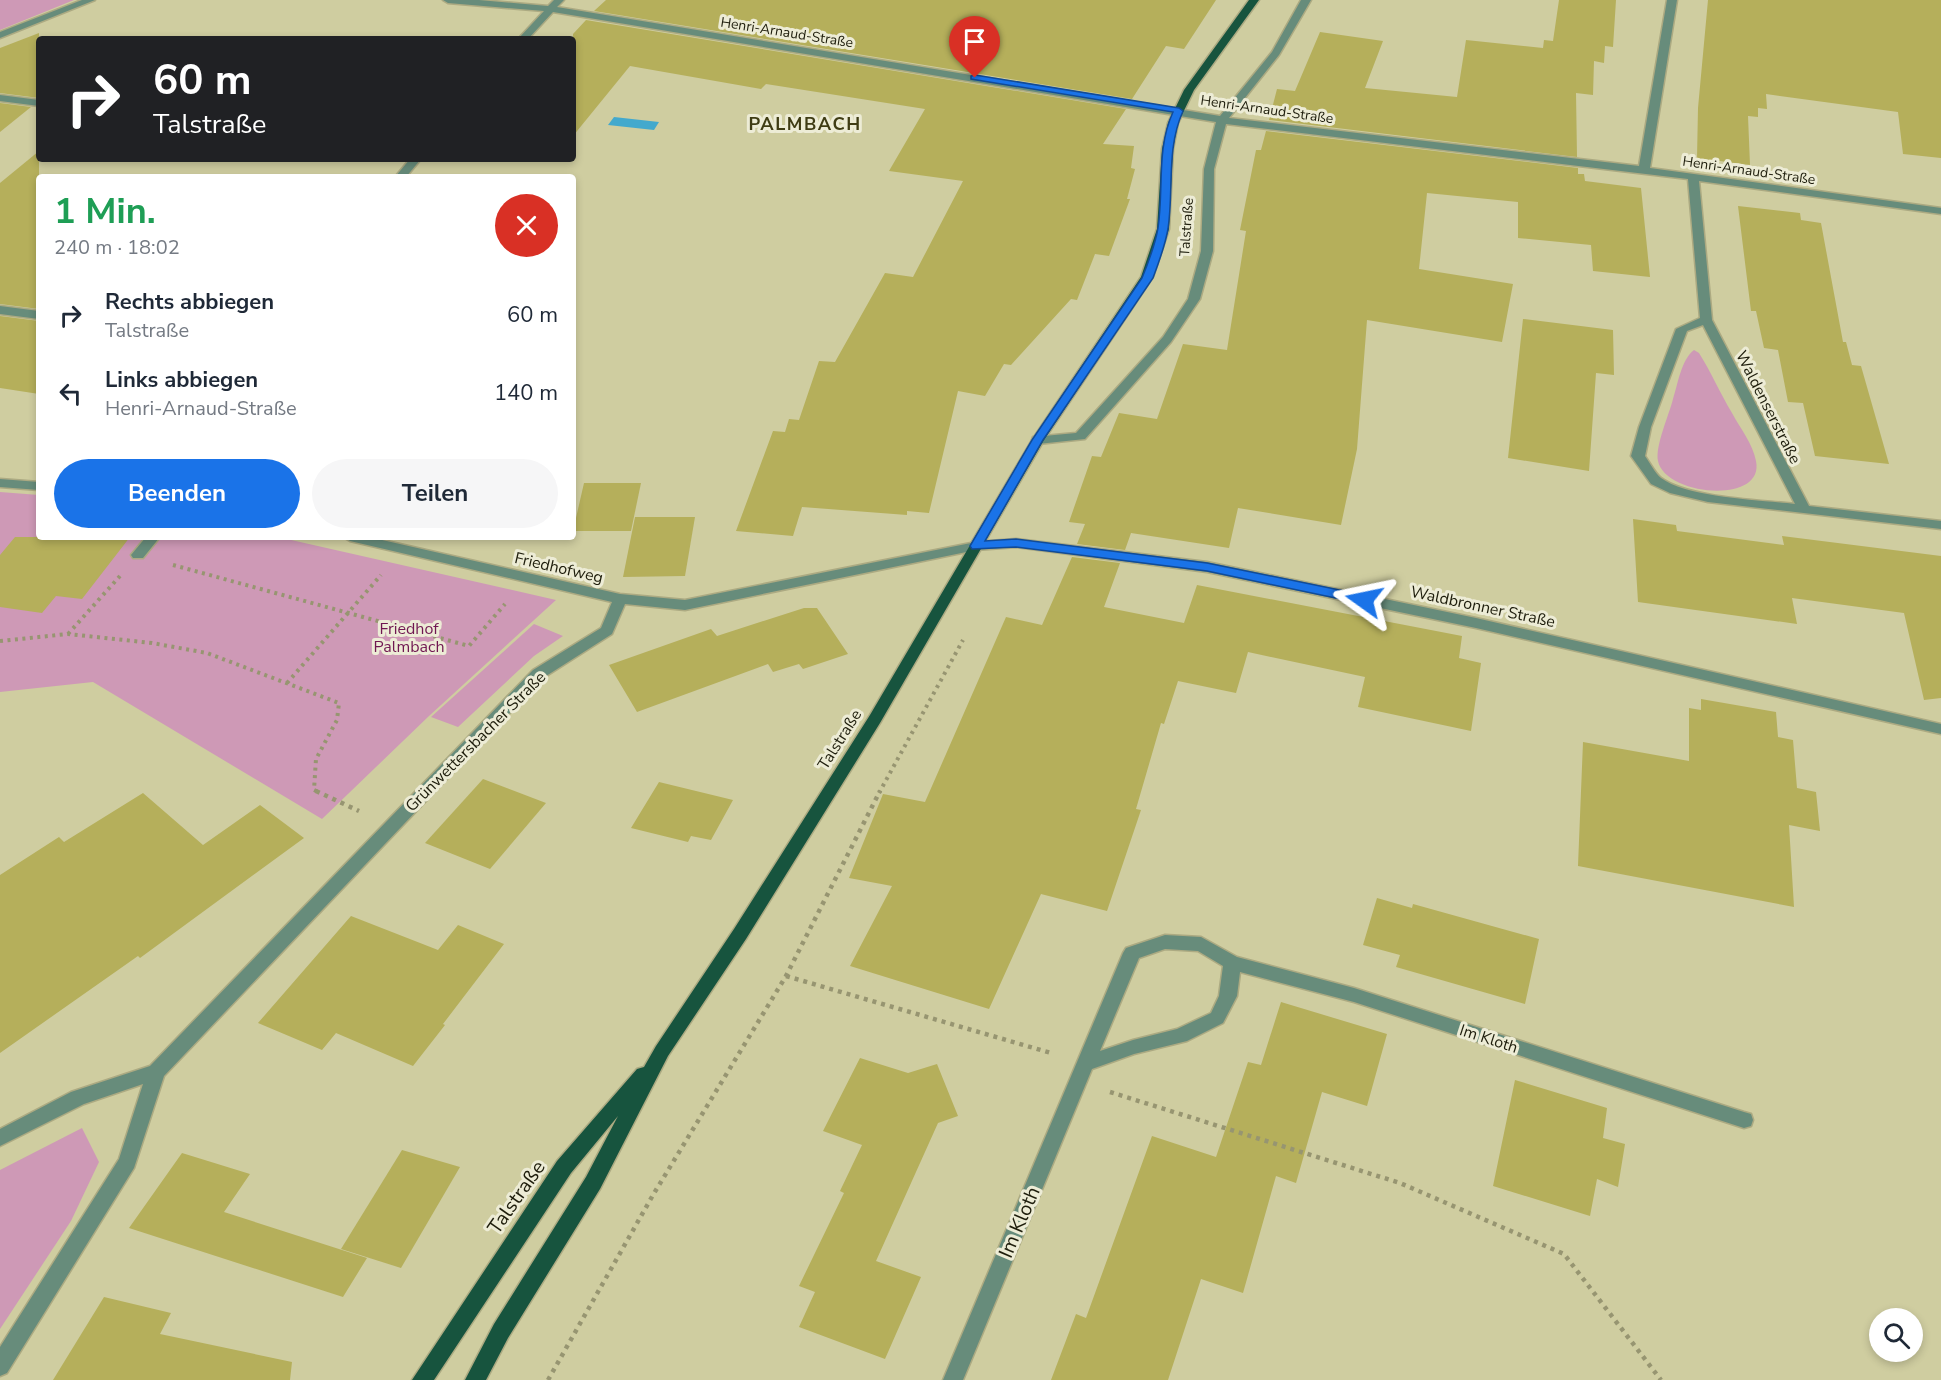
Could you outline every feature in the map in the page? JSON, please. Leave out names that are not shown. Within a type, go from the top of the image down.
[{"type":"main road","name":"Talstraße","points":[[422,1380],[564,1167],[662,1051],[741,934],[857,748],[1038,440],[1148,278],[1158,252],[1163,228],[1167,151],[1173,124],[1196,81],[1254,0]]},
{"type":"main road","name":"Talstraße","points":[[475,1380],[501,1331],[593,1183],[662,1051]]},
{"type":"street","points":[[0,35],[90,0]]},
{"type":"street","name":"Henri-Arnaud-Straße","points":[[448,0],[550,9],[1179,111],[1222,120],[1644,170],[1941,211]]},
{"type":"street","points":[[526,36],[559,0]]},
{"type":"street","name":"Talstraße","points":[[1038,440],[1080,436],[1167,339],[1194,298],[1207,251],[1209,169],[1222,120],[1276,53],[1306,0]]},
{"type":"street","points":[[1644,170],[1672,0]]},
{"type":"street","points":[[0,98],[36,103]]},
{"type":"street","points":[[403,174],[413,162]]},
{"type":"street","name":"Waldenserstraße","points":[[1693,178],[1706,320],[1804,508]]},
{"type":"street","points":[[0,309],[36,315]]},
{"type":"street","points":[[1706,320],[1682,329],[1645,427],[1638,456],[1656,481],[1675,490],[1708,498],[1941,525]]},
{"type":"street","points":[[0,483],[36,486]]},
{"type":"street","points":[[138,555],[150,540]]},
{"type":"street","name":"Friedhofweg","points":[[364,540],[620,600]]},
{"type":"street","name":"Waldbronner Straße","points":[[976,546],[1016,543],[1207,567],[1557,641],[1941,729]]},
{"type":"street","points":[[620,600],[685,604],[976,546]]},
{"type":"street","name":"Grünwettersbacher Straße","points":[[0,1366],[127,1162],[156,1072],[538,674],[607,631],[620,600]]},
{"type":"street","name":"Im Kloth","points":[[952,1380],[1132,953],[1165,942],[1201,944],[1232,963],[1354,995],[1744,1120]]},
{"type":"street","points":[[1086,1064],[1133,1047],[1181,1036],[1217,1018],[1228,996],[1232,963]]},
{"type":"street","name":"Grünwettersbacher Straße","points":[[0,1138],[78,1098],[156,1072]]},
{"type":"path","points":[[287,683],[404,549]]},
{"type":"path","points":[[68,634],[138,555]]},
{"type":"path","points":[[173,565],[469,646],[509,600]]},
{"type":"path","points":[[0,641],[68,634],[152,643],[207,653],[339,703],[337,720],[316,759],[314,790],[346,804]]},
{"type":"path","points":[[548,1380],[653,1195],[786,976],[868,813],[965,637]]},
{"type":"path","points":[[786,976],[1086,1064]]},
{"type":"path","points":[[1077,1082],[1400,1183],[1564,1254],[1661,1380]]},
{"type":"green space","points":[[0,0],[74,0],[0,30]]},
{"type":"green space","points":[[1694,350],[1699,353],[1749,442],[1756,461],[1755,475],[1745,484],[1731,490],[1713,491],[1694,488],[1678,482],[1665,473],[1658,461],[1660,439],[1680,373]]},
{"type":"green space","name":"Friedhof Palmbach","points":[[0,492],[36,495],[36,540],[291,540],[556,600],[429,716],[322,819],[93,682],[0,692]]},
{"type":"green space","points":[[534,624],[563,636],[534,656],[458,727],[431,717]]},
{"type":"green space","points":[[82,1128],[99,1162],[71,1221],[0,1329],[0,1170]]},
{"type":"water","points":[[614,117],[659,122],[654,130],[608,125]]},
{"type":"building","points":[[606,0],[1216,0],[1184,49],[1166,46],[1132,99],[594,11]]},
{"type":"building","points":[[1559,0],[1616,0],[1613,47],[1605,46],[1604,63],[1594,61],[1593,95],[1576,93],[1577,157],[1269,120],[1277,89],[1295,91],[1320,32],[1383,41],[1365,88],[1457,97],[1466,40],[1543,48],[1544,40],[1553,41]]},
{"type":"building","points":[[1708,0],[1941,0],[1941,158],[1903,154],[1898,112],[1766,94],[1767,109],[1758,108],[1758,117],[1748,116],[1750,165],[1697,158],[1698,108]]},
{"type":"building","points":[[586,20],[1126,109],[1103,144],[1134,146],[1131,168],[1135,169],[1127,199],[1130,199],[1109,256],[1095,254],[1077,300],[1071,299],[1011,365],[1004,364],[985,396],[958,391],[929,513],[907,511],[907,515],[802,507],[793,536],[736,531],[773,431],[785,432],[789,419],[799,420],[819,361],[835,362],[885,273],[913,277],[963,181],[889,171],[925,109],[766,84],[761,89],[630,66],[576,132],[576,36],[573,34]]},
{"type":"building","points":[[39,33],[39,36],[36,36],[36,98],[0,93],[0,48]]},
{"type":"building","points":[[0,103],[31,107],[0,132]]},
{"type":"building","points":[[1266,131],[1578,168],[1578,174],[1584,174],[1585,181],[1641,188],[1650,277],[1593,271],[1591,245],[1518,238],[1518,202],[1427,193],[1419,269],[1513,284],[1502,342],[1367,320],[1357,449],[1341,525],[1238,508],[1229,548],[1131,533],[1125,550],[1077,544],[1085,524],[1069,522],[1092,456],[1101,457],[1119,413],[1157,419],[1183,344],[1227,350],[1246,231],[1240,230],[1256,150],[1261,150]]},
{"type":"building","points":[[36,153],[39,174],[36,174],[36,309],[0,304],[0,183]]},
{"type":"building","points":[[1738,206],[1800,213],[1801,220],[1821,223],[1843,342],[1846,342],[1852,365],[1861,366],[1889,464],[1815,456],[1803,403],[1788,402],[1778,350],[1764,348],[1756,311],[1751,311]]},
{"type":"building","points":[[0,316],[36,321],[36,394],[0,388]]},
{"type":"building","points":[[1523,319],[1613,330],[1614,375],[1596,373],[1589,471],[1508,458]]},
{"type":"building","points":[[584,483],[641,483],[631,531],[576,531],[576,518]]},
{"type":"building","points":[[635,517],[695,517],[685,576],[623,577]]},
{"type":"building","points":[[1633,519],[1676,525],[1677,531],[1784,545],[1782,536],[1941,556],[1941,698],[1924,700],[1904,613],[1792,598],[1797,624],[1638,602]]},
{"type":"building","points":[[15,537],[36,537],[36,540],[128,540],[82,599],[56,596],[42,613],[0,607],[0,555]]},
{"type":"building","points":[[1072,557],[1120,563],[1104,607],[1184,623],[1197,585],[1462,636],[1459,658],[1481,663],[1471,731],[1358,707],[1365,677],[1248,652],[1236,693],[1178,681],[1164,724],[1161,723],[1136,809],[1141,810],[1107,911],[1041,894],[989,1009],[850,966],[892,886],[849,878],[883,794],[925,802],[1006,617],[1042,625]]},
{"type":"building","points":[[804,608],[817,608],[848,654],[803,669],[799,664],[773,672],[768,664],[637,712],[609,665],[711,629],[717,636]]},
{"type":"building","points":[[1701,699],[1776,712],[1778,737],[1793,740],[1797,788],[1816,792],[1820,831],[1789,825],[1794,907],[1578,866],[1583,742],[1689,761],[1689,708],[1701,710]]},
{"type":"building","points":[[483,779],[546,803],[490,869],[425,843]]},
{"type":"building","points":[[659,782],[733,800],[711,840],[691,836],[688,842],[631,828]]},
{"type":"building","points":[[143,793],[203,845],[260,805],[304,838],[140,958],[138,956],[0,1053],[0,875],[59,837],[64,842]]},
{"type":"building","points":[[1377,898],[1412,908],[1413,904],[1539,939],[1525,1004],[1396,967],[1400,955],[1363,945]]},
{"type":"building","points":[[351,916],[438,950],[458,925],[504,944],[413,1066],[336,1033],[322,1050],[258,1023]]},
{"type":"building","points":[[1281,1002],[1387,1034],[1367,1106],[1322,1092],[1296,1183],[1276,1176],[1243,1293],[1201,1279],[1168,1380],[1051,1380],[1076,1314],[1086,1318],[1152,1136],[1216,1157],[1248,1062],[1261,1065]]},
{"type":"building","points":[[860,1058],[908,1073],[937,1064],[958,1116],[938,1123],[876,1261],[921,1277],[885,1359],[799,1327],[815,1292],[799,1286],[844,1193],[840,1191],[862,1145],[823,1131]]},
{"type":"building","points":[[1515,1080],[1607,1108],[1603,1138],[1625,1144],[1618,1187],[1597,1179],[1590,1216],[1493,1186]]},
{"type":"building","points":[[402,1150],[460,1167],[401,1268],[341,1249]]},
{"type":"building","points":[[182,1153],[250,1174],[224,1212],[367,1258],[343,1297],[129,1228]]},
{"type":"building","points":[[104,1297],[171,1313],[160,1334],[292,1362],[290,1380],[53,1380]]},
{"type":"district","name":"PALMBACH","points":[[805,124]]},
{"type":"route","points":[[975,78],[1179,111],[1173,124],[1167,151],[1163,228],[1158,252],[1148,278],[1038,440],[976,546],[1016,543],[1207,567],[1364,600]]}]
